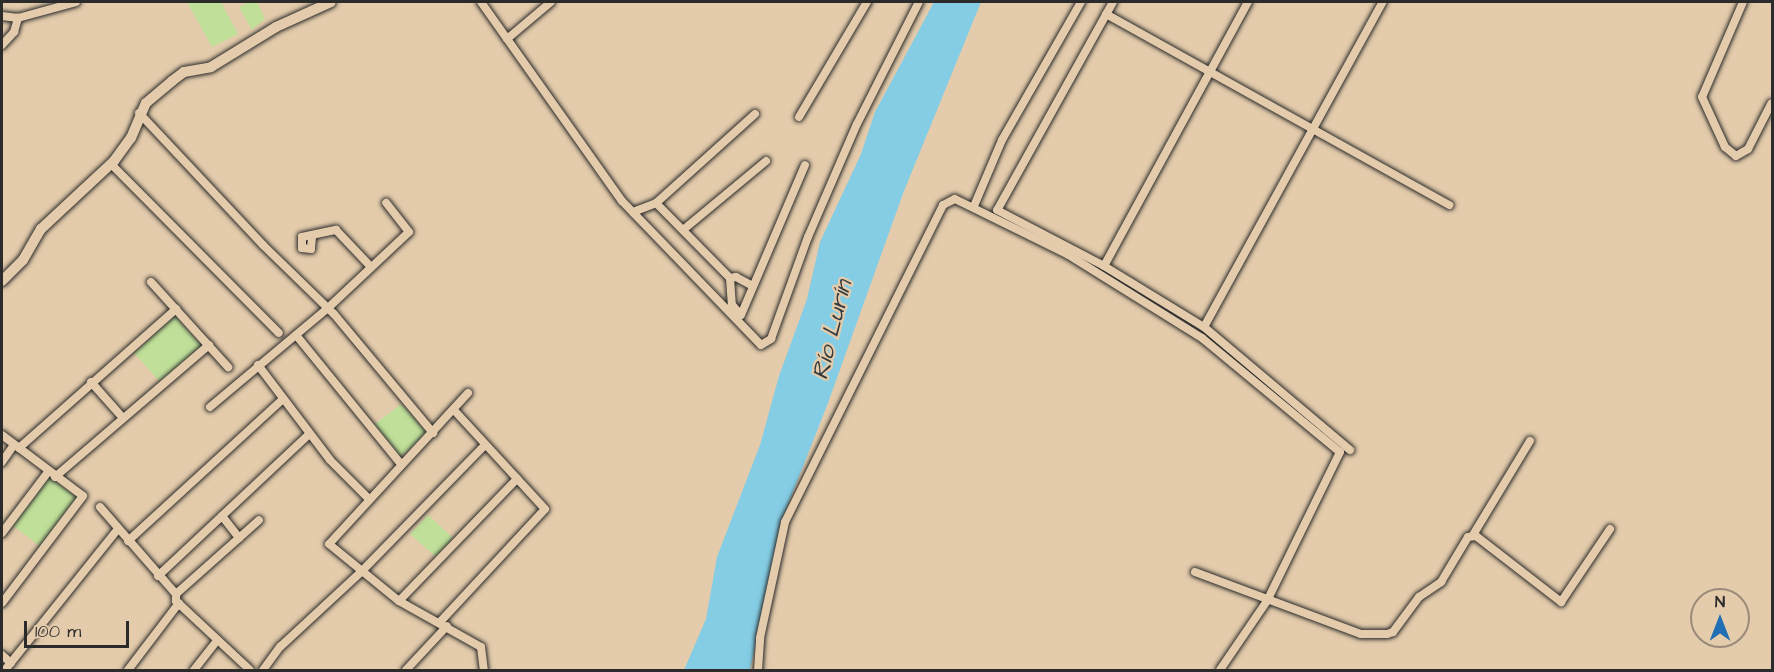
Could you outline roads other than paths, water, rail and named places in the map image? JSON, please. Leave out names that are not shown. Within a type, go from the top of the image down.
[{"type":"main road","points":[[2,281],[22,260],[40,229],[111,164],[131,138],[139,113],[184,72],[211,67],[276,27],[331,2]]},
{"type":"street","points":[[2,16],[18,18],[76,2]]},
{"type":"street","points":[[481,2],[633,212],[756,344],[766,343],[771,339],[808,237],[857,124],[920,2]]},
{"type":"street","points":[[507,39],[551,2]]},
{"type":"street","points":[[799,117],[867,2]]},
{"type":"street","points":[[974,206],[1004,136],[1081,2]]},
{"type":"street","points":[[1113,2],[997,208],[1104,266],[1204,327],[1350,450]]},
{"type":"street","points":[[1104,266],[1248,2]]},
{"type":"street","points":[[1204,327],[1383,2]]},
{"type":"street","points":[[1743,2],[1702,97],[1725,147],[1736,156],[1748,148],[1771,104]]},
{"type":"street","points":[[1106,14],[1449,205]]},
{"type":"street","points":[[2,45],[14,32],[18,18]]},
{"type":"street","points":[[139,113],[328,308],[434,433]]},
{"type":"street","points":[[633,212],[656,203],[755,114]]},
{"type":"street","points":[[683,231],[766,161]]},
{"type":"street","points":[[111,164],[279,333]]},
{"type":"street","points":[[656,203],[730,279],[732,305],[741,315],[805,165]]},
{"type":"street","points":[[758,670],[760,638],[788,516],[943,205],[955,199],[974,206],[1066,254],[1202,338],[1259,383],[1293,417],[1338,449],[1337,464],[1267,601],[1220,670]]},
{"type":"street","points":[[210,407],[328,308],[370,266],[409,232],[386,203]]},
{"type":"street","points":[[312,237],[327,229],[336,230],[370,266]]},
{"type":"street","points":[[730,279],[736,277],[753,286]]},
{"type":"street","points":[[151,282],[228,367]]},
{"type":"street","points":[[2,462],[16,447],[176,309]]},
{"type":"street","points":[[296,335],[401,464]]},
{"type":"street","points":[[2,533],[51,474],[123,418],[209,345]]},
{"type":"street","points":[[258,365],[309,434],[369,499]]},
{"type":"street","points":[[91,382],[123,418]]},
{"type":"street","points":[[468,393],[434,433],[401,464],[329,542],[361,572],[399,601],[444,624],[481,647],[484,670]]},
{"type":"street","points":[[128,541],[283,399]]},
{"type":"street","points":[[406,670],[545,510],[454,410]]},
{"type":"street","points":[[158,576],[309,434]]},
{"type":"street","points":[[2,435],[83,496],[2,603]]},
{"type":"street","points":[[1195,572],[1267,601],[1361,634],[1390,633],[1419,597],[1441,582],[1473,535],[1530,441]]},
{"type":"street","points":[[262,670],[280,647],[361,572],[485,445]]},
{"type":"street","points":[[399,601],[517,479]]},
{"type":"street","points":[[100,507],[117,530],[176,594],[178,603],[250,670]]},
{"type":"street","points":[[222,516],[239,538]]},
{"type":"street","points":[[176,594],[259,520]]},
{"type":"street","points":[[1473,535],[1561,602],[1610,529]]},
{"type":"street","points":[[5,670],[117,530]]},
{"type":"street","points":[[128,670],[178,603]]},
{"type":"street","points":[[194,670],[217,640]]},
{"type":"street","points":[[2,656],[11,663]]},
{"type":"water","name":"Río Lurín","points":[[934,2],[981,2],[904,191],[828,403],[784,515],[750,670],[684,670],[706,619],[717,557],[760,445],[779,376],[807,299],[820,242],[861,154],[875,112]]}]
